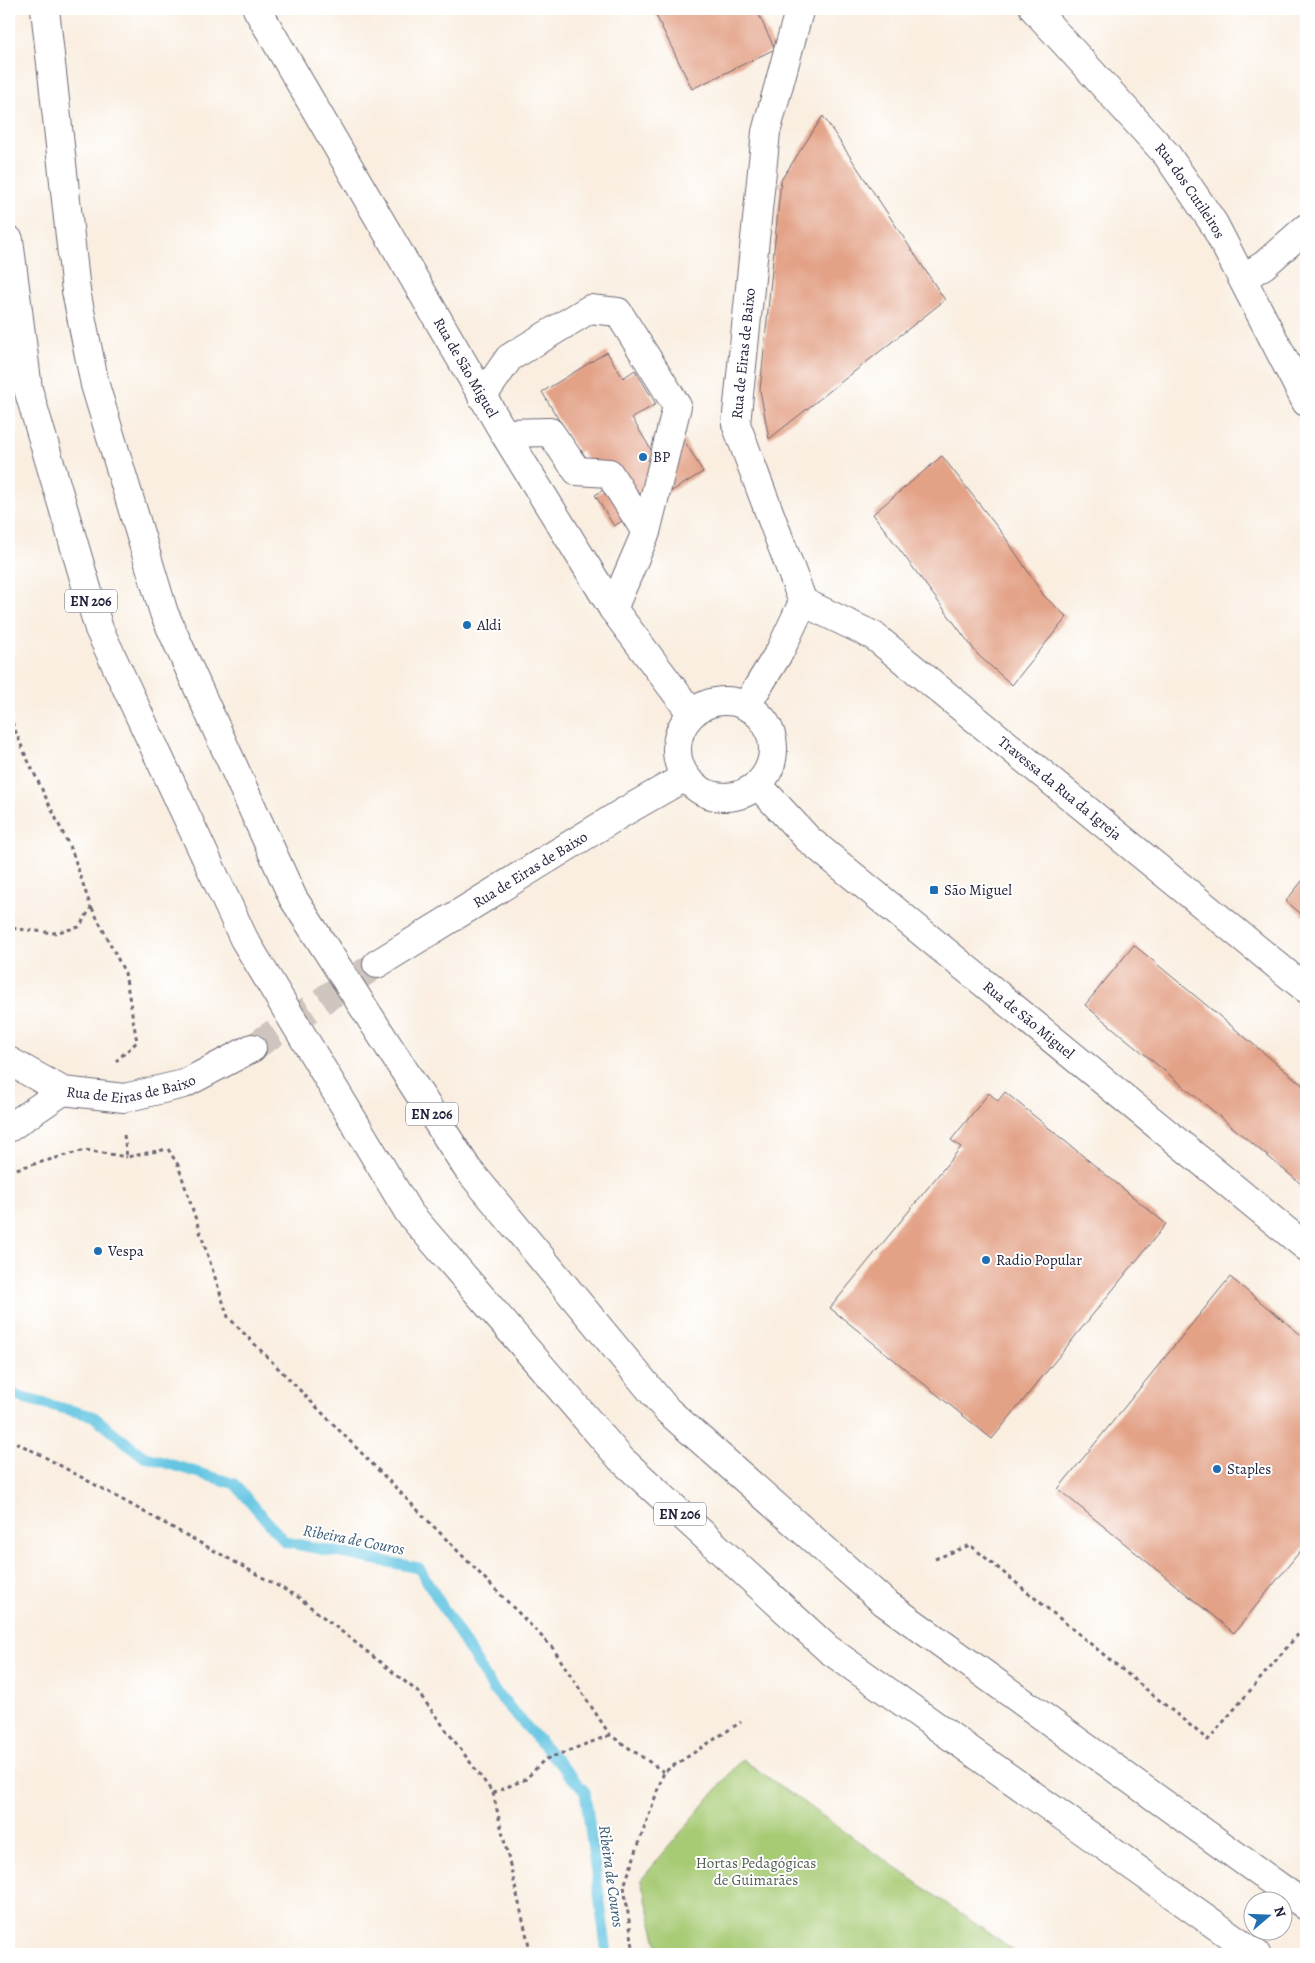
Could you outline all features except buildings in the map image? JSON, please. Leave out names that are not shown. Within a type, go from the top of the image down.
[{"type":"main road","name":"EN 206","points":[[45,9],[76,291],[95,385],[164,614],[293,898],[467,1168],[667,1410],[884,1602],[1306,1906]]},
{"type":"main road","name":"Rua de São Miguel","points":[[257,9],[504,433],[613,609],[692,714]]},
{"type":"main road","name":"Rua de Eiras de Baixo","points":[[798,9],[799,12],[766,132],[736,424],[803,602]]},
{"type":"main road","name":"Rua dos Cutileiros","points":[[1034,9],[1167,155],[1214,224],[1306,402]]},
{"type":"main road","points":[[1243,278],[1264,265],[1306,228]]},
{"type":"main road","name":"EN 206","points":[[9,240],[28,389],[99,629],[244,939],[409,1212],[621,1459],[828,1649],[1256,1954]]},
{"type":"main road","points":[[482,397],[509,358],[590,309],[618,312],[678,406],[646,532],[613,609]]},
{"type":"main road","points":[[504,433],[550,432],[578,472],[609,473],[646,532]]},
{"type":"main road","points":[[746,706],[780,650],[803,602]]},
{"type":"main road","name":"Travessa da Rua da Igreja","points":[[803,602],[874,636],[1306,989]]},
{"type":"main road","points":[[718,702],[732,702],[746,706],[759,715],[768,728],[773,742],[773,758],[768,773],[758,785],[746,793],[734,797],[720,798],[706,794],[685,777],[679,765],[678,738],[683,725],[692,714],[704,706],[718,702]]},
{"type":"main road","name":"Rua de Eiras de Baixo","points":[[377,964],[685,777]]},
{"type":"main road","name":"Rua de São Miguel","points":[[758,785],[808,839],[1306,1247]]},
{"type":"main road","name":"Rua de Eiras de Baixo","points":[[9,1061],[63,1091],[124,1098],[184,1084],[252,1048]]},
{"type":"main road","points":[[9,1128],[63,1091]]},
{"type":"path","points":[[9,714],[24,752],[73,854],[91,908],[125,973],[138,1042],[116,1061]]},
{"type":"path","points":[[9,928],[54,933],[79,927],[91,908]]},
{"type":"path","points":[[124,1135],[126,1157]]},
{"type":"path","points":[[9,1171],[85,1150],[126,1157],[168,1149],[178,1165],[228,1317],[552,1647],[610,1736],[664,1772]]},
{"type":"path","points":[[9,1440],[52,1460],[298,1597],[418,1692],[493,1793],[531,1954]]},
{"type":"path","points":[[935,1559],[970,1545],[1208,1740],[1306,1624]]},
{"type":"path","points":[[634,1954],[624,1886],[664,1772],[741,1722]]},
{"type":"path","points":[[493,1793],[526,1778],[544,1760],[610,1736]]},
{"type":"green space","name":"Hortas Pedagógicas de Guimarães","points":[[742,1759],[1018,1954],[660,1954],[641,1880]]},
{"type":"waterway","name":"Ribeira de Couros","points":[[9,1392],[19,1397],[93,1416],[143,1456],[235,1484],[285,1542],[419,1568],[493,1689],[585,1792],[607,1954]]},
{"type":"tunnel","points":[[252,1048],[377,964]]},
{"type":"place","name":"BP","points":[[643,457]]},
{"type":"place","name":"Aldi","points":[[467,625]]},
{"type":"place","name":"São Miguel","points":[[934,890]]},
{"type":"place","name":"Vespa","points":[[98,1251]]},
{"type":"place","name":"Radio Popular","points":[[986,1260]]},
{"type":"place","name":"Staples","points":[[1217,1469]]}]
